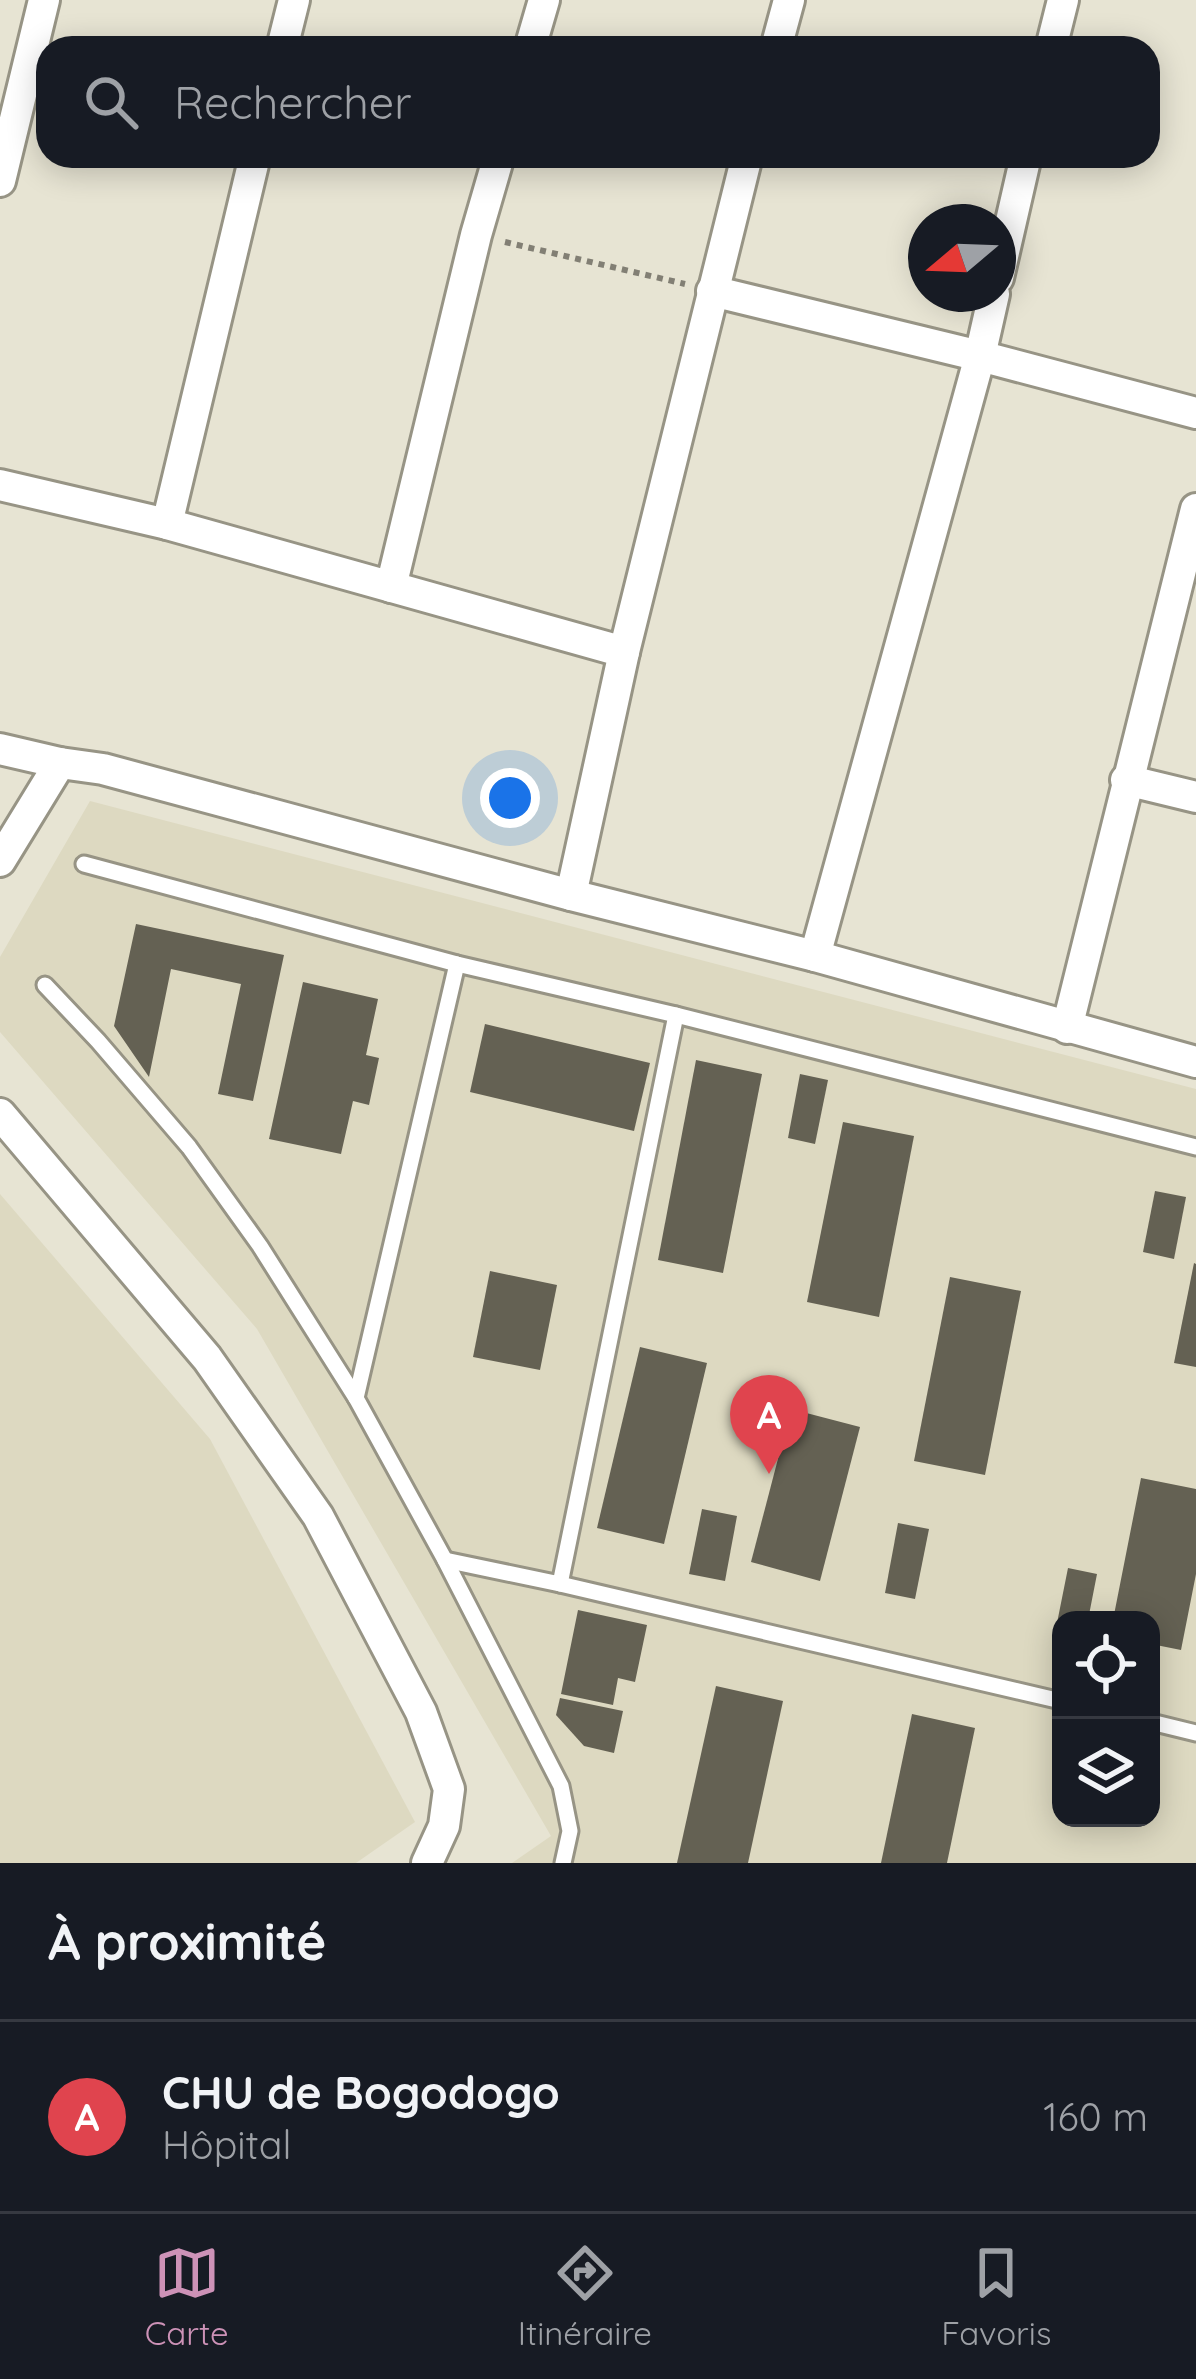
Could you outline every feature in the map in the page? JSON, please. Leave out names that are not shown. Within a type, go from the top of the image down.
[{"type":"street","points":[[0,181],[44,0]]},
{"type":"street","points":[[285,36],[295,0]]},
{"type":"street","points":[[534,36],[544,0]]},
{"type":"street","points":[[779,36],[788,0]]},
{"type":"street","points":[[1055,36],[1063,0]]},
{"type":"street","points":[[167,524],[252,168]]},
{"type":"street","points":[[391,587],[496,168]]},
{"type":"street","points":[[571,895],[624,652],[744,168]]},
{"type":"street","points":[[1015,204],[1023,168]]},
{"type":"street","points":[[712,291],[1196,413]]},
{"type":"street","points":[[815,956],[990,312]]},
{"type":"street","points":[[0,484],[167,524],[624,652]]},
{"type":"street","points":[[1066,1028],[1196,509]]},
{"type":"street","points":[[0,749],[125,775],[815,956],[1196,1062]]},
{"type":"street","points":[[0,861],[60,763]]},
{"type":"street","points":[[1126,780],[1196,797]]},
{"type":"street","points":[[0,1114],[207,1358],[318,1516],[421,1712],[449,1789],[444,1826],[427,1863]]},
{"type":"lane","points":[[84,864],[457,964],[1196,1147]]},
{"type":"lane","points":[[356,1398],[457,964]]},
{"type":"lane","points":[[45,985],[189,1147],[260,1246],[356,1398],[561,1786],[570,1831],[562,1863]]},
{"type":"lane","points":[[560,1584],[676,1015]]},
{"type":"lane","points":[[445,1560],[1052,1699]]},
{"type":"lane","points":[[1160,1724],[1196,1733]]},
{"type":"path","points":[[476,235],[712,291]]},
{"type":"shaded area","points":[[90,801],[1196,1089],[1196,1863],[512,1863],[551,1836],[257,1329],[0,1032],[0,957]]},
{"type":"shaded area","points":[[0,1194],[210,1439],[415,1822],[356,1863],[0,1863]]},
{"type":"building","points":[[136,924],[284,955],[253,1101],[218,1094],[241,984],[171,969],[149,1077],[114,1026]]},
{"type":"building","points":[[303,982],[378,999],[366,1055],[379,1058],[369,1105],[353,1101],[341,1154],[269,1139]]},
{"type":"building","points":[[485,1024],[650,1063],[634,1131],[470,1092]]},
{"type":"building","points":[[696,1060],[762,1074],[723,1273],[658,1260]]},
{"type":"building","points":[[800,1074],[828,1080],[815,1144],[788,1138]]},
{"type":"building","points":[[843,1122],[914,1136],[879,1317],[807,1302]]},
{"type":"building","points":[[1155,1191],[1186,1197],[1174,1259],[1143,1252]]},
{"type":"building","points":[[1196,1264],[1196,1367],[1174,1363]]},
{"type":"building","points":[[490,1271],[557,1285],[540,1370],[473,1357]]},
{"type":"building","points":[[950,1277],[1021,1291],[985,1475],[914,1461]]},
{"type":"building","points":[[640,1347],[707,1363],[664,1544],[597,1528]]},
{"type":"building","points":[[791,1409],[860,1427],[820,1581],[751,1562]]},
{"type":"building","points":[[1141,1478],[1196,1489],[1196,1574],[1181,1650],[1160,1646],[1160,1611],[1115,1611]]},
{"type":"building","points":[[702,1509],[737,1516],[725,1581],[689,1574]]},
{"type":"building","points":[[898,1523],[929,1529],[915,1599],[885,1593]]},
{"type":"building","points":[[1068,1568],[1097,1574],[1090,1611],[1059,1611]]},
{"type":"building","points":[[578,1610],[647,1625],[635,1682],[618,1678],[613,1705],[561,1694]]},
{"type":"building","points":[[716,1686],[783,1701],[748,1863],[677,1863]]},
{"type":"building","points":[[560,1698],[623,1711],[614,1753],[584,1746],[556,1715]]},
{"type":"building","points":[[912,1714],[975,1728],[947,1863],[881,1863]]},
{"type":"place","name":"CHU de Bogodogo","points":[[769,1474]]}]
